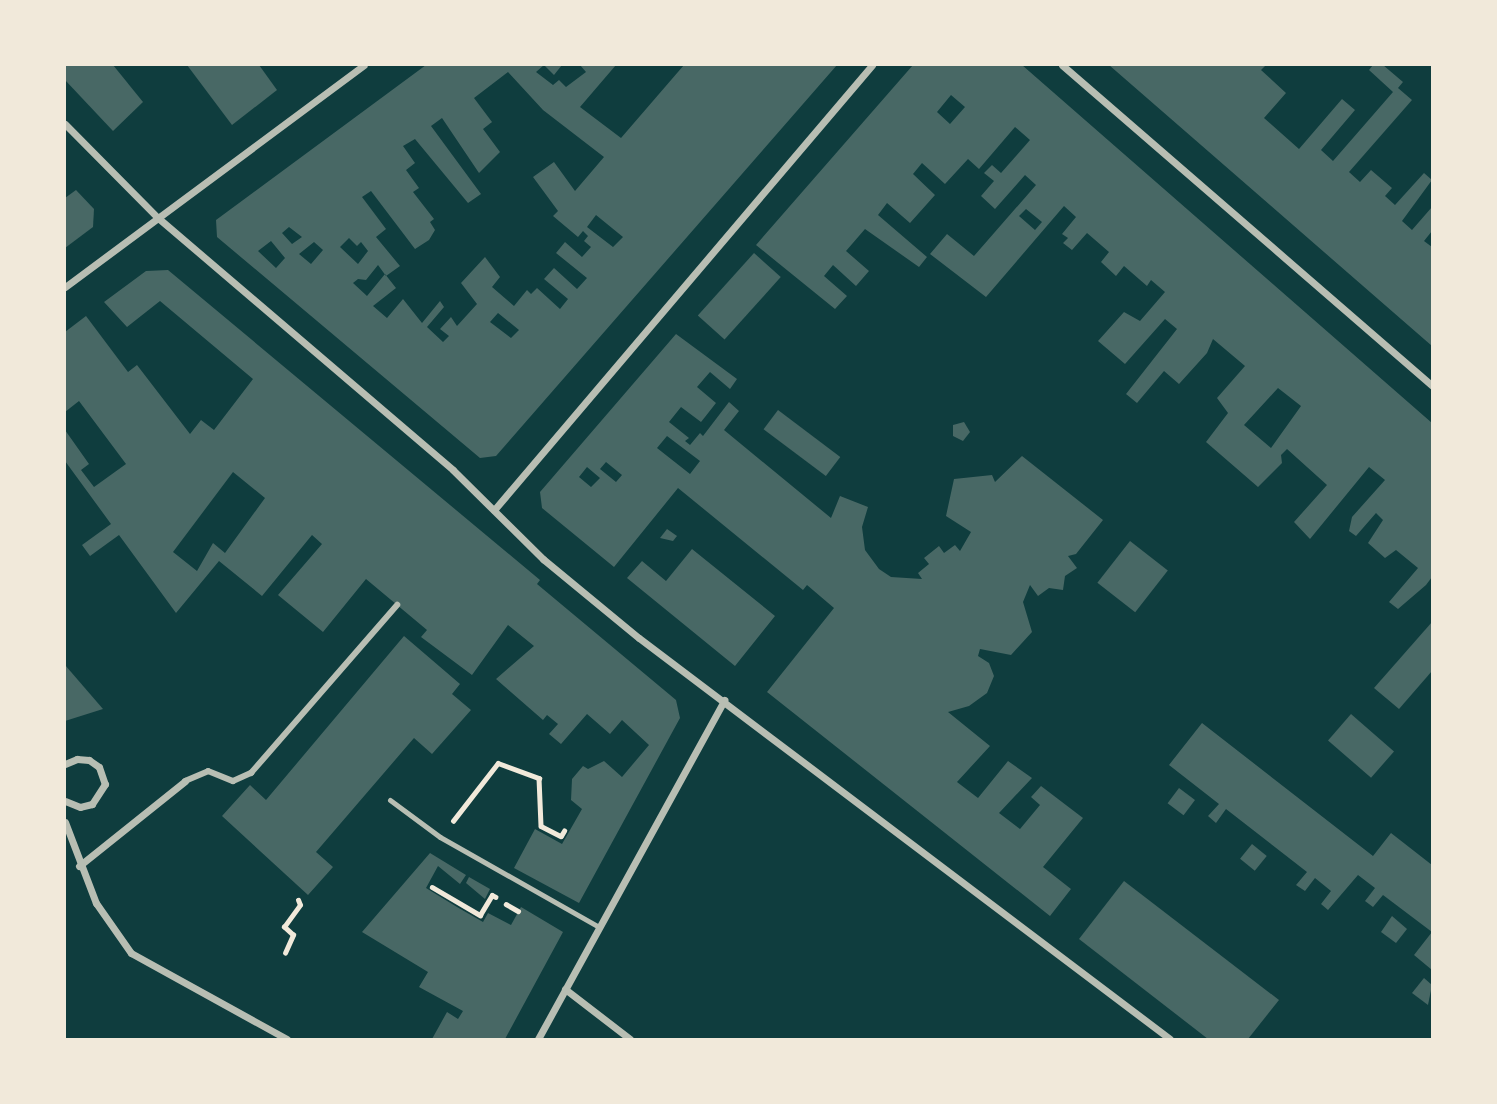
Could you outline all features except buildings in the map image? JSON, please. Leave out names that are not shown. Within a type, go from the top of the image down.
[{"type":"street","points":[[65,286],[364,65]]},
{"type":"street","points":[[494,510],[872,65]]},
{"type":"street","points":[[1062,65],[1432,386]]},
{"type":"street","points":[[65,124],[157,217],[494,510],[528,546],[639,638],[1170,1039]]},
{"type":"street","points":[[79,866],[185,781],[208,771],[233,781],[251,773],[397,605]]},
{"type":"street","points":[[537,1039],[724,700]]},
{"type":"street","points":[[65,764],[89,760],[102,772],[105,784],[92,804],[80,807],[65,801]]},
{"type":"street","points":[[65,822],[79,866],[103,917],[131,953],[287,1039]]},
{"type":"street","points":[[565,989],[630,1039]]},
{"type":"lane","points":[[390,800],[440,836],[599,927]]},
{"type":"path","points":[[440,836],[498,762],[539,778],[541,826],[561,836],[564,831]]},
{"type":"path","points":[[432,887],[480,915],[492,895],[519,911]]},
{"type":"path","points":[[285,953],[293,935],[284,928],[300,905],[298,900]]}]
